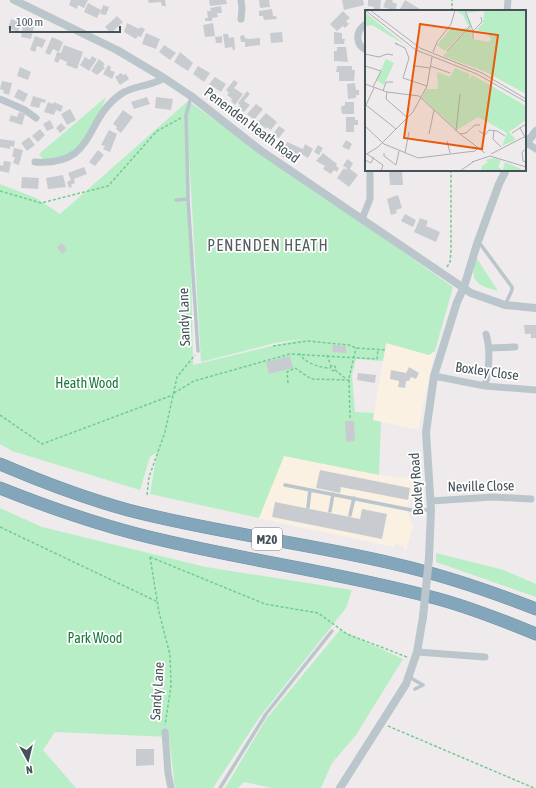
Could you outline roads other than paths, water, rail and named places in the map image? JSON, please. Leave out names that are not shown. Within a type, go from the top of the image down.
[{"type":"highway","name":"M20","points":[[0,464],[74,493],[129,510],[206,527],[395,564],[463,582],[536,609]]},
{"type":"highway","name":"M20","points":[[0,488],[70,515],[127,532],[404,590],[458,605],[536,634]]},
{"type":"street","name":"Penenden Heath Road","points":[[14,0],[29,3],[117,50],[164,78],[191,96],[260,150],[477,296],[505,304],[536,308]]},
{"type":"street","points":[[241,0],[241,19]]},
{"type":"street","points":[[365,25],[359,30],[357,38],[361,46],[365,49]]},
{"type":"street","points":[[35,162],[58,162],[71,156],[84,144],[110,103],[120,94],[135,86],[154,84],[164,78]]},
{"type":"street","points":[[0,99],[26,110],[36,118]]},
{"type":"street","points":[[536,131],[526,144],[536,149]]},
{"type":"street","points":[[362,220],[370,199],[370,171]]},
{"type":"street","name":"Boxley Road","points":[[340,788],[409,677],[416,656],[423,617],[430,558],[431,501],[426,432],[434,376],[457,302],[464,287],[476,244],[506,171]]},
{"type":"street","points":[[485,386],[490,348],[486,334]]},
{"type":"street","points":[[490,348],[515,347]]},
{"type":"street","name":"Boxley Close","points":[[434,376],[485,386],[536,390]]},
{"type":"street","name":"Neville Close","points":[[431,501],[493,497],[531,499]]},
{"type":"street","points":[[416,656],[485,657]]},
{"type":"street","points":[[165,732],[170,787]]},
{"type":"lane","name":"Sandy Lane","points":[[191,96],[186,115],[188,200],[198,351]]},
{"type":"lane","points":[[176,200],[188,200]]},
{"type":"lane","points":[[476,244],[481,245],[512,287],[505,304]]},
{"type":"lane","points":[[285,485],[411,510],[431,510]]},
{"type":"lane","points":[[308,507],[310,490]]},
{"type":"lane","points":[[330,511],[333,494]]},
{"type":"lane","points":[[350,515],[354,498]]},
{"type":"lane","points":[[220,788],[266,714],[332,631]]},
{"type":"lane","points":[[409,677],[423,685],[415,689]]},
{"type":"district","name":"PENENDEN HEATH","points":[[268,245]]},
{"type":"park label","name":"Heath Wood","points":[[87,383]]},
{"type":"park label","name":"Park Wood","points":[[95,638]]}]
